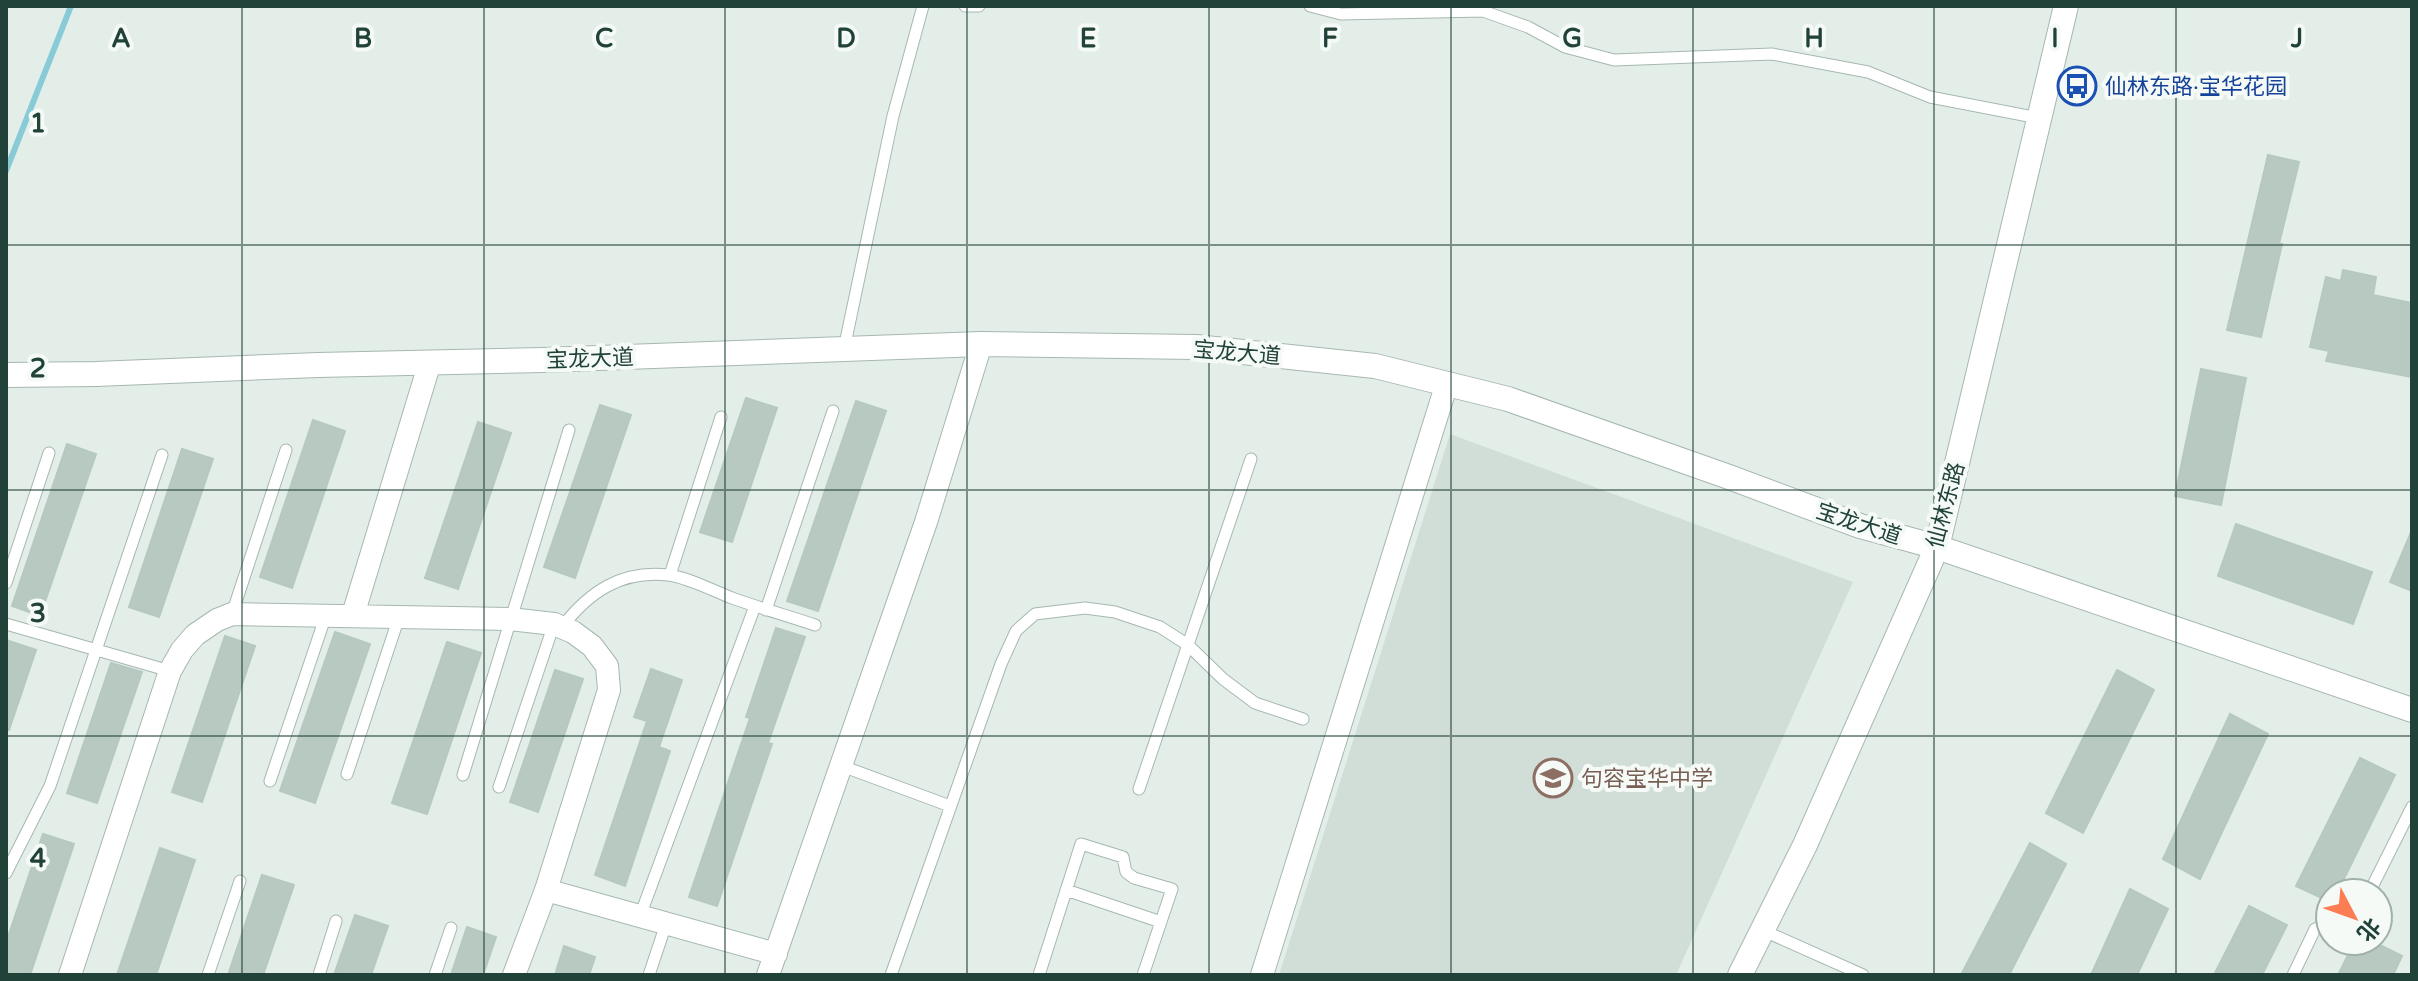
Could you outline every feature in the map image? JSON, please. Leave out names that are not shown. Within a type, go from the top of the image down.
[{"type":"street","name":"仙林东路","points":[[1740,975],[1805,845],[1937,547],[2066,6]]},
{"type":"street","name":"宝龙大道","points":[[6,375],[981,344],[1196,347],[1375,366],[1508,399],[1860,526],[1937,547],[2412,710]]},
{"type":"street","points":[[546,890],[666,924],[772,964],[926,522],[981,344]]},
{"type":"street","points":[[353,615],[430,362]]},
{"type":"street","points":[[1262,975],[1447,383]]},
{"type":"street","points":[[70,975],[170,671],[195,635],[232,614],[510,619],[558,626],[573,632],[592,646],[607,666],[609,690],[546,890],[514,975]]},
{"type":"lane","points":[[844,349],[893,116],[923,6]]},
{"type":"lane","points":[[965,6],[979,6]]},
{"type":"lane","points":[[1310,6],[1341,14],[1483,11],[1528,27],[1565,47],[1614,60],[1772,54],[1868,72],[1930,97],[2040,118]]},
{"type":"lane","points":[[640,916],[833,411]]},
{"type":"lane","points":[[670,575],[721,417]]},
{"type":"lane","points":[[463,775],[569,430]]},
{"type":"lane","points":[[232,614],[286,450]]},
{"type":"lane","points":[[6,583],[49,453]]},
{"type":"lane","points":[[6,873],[50,786],[162,455]]},
{"type":"lane","points":[[1139,789],[1251,459]]},
{"type":"lane","points":[[499,787],[558,626],[590,595],[613,583],[637,575],[670,575],[815,625]]},
{"type":"lane","points":[[891,975],[1001,664],[1016,631],[1035,614],[1085,608],[1115,612],[1160,627],[1188,645],[1223,679],[1255,703],[1303,719]]},
{"type":"lane","points":[[270,781],[326,615]]},
{"type":"lane","points":[[347,774],[400,616]]},
{"type":"lane","points":[[6,624],[170,671]]},
{"type":"lane","points":[[842,766],[950,806]]},
{"type":"lane","points":[[2377,877],[2412,807]]},
{"type":"lane","points":[[1039,975],[1081,844],[1123,857],[1126,872],[1134,878],[1172,889],[1143,975]]},
{"type":"lane","points":[[208,975],[240,881]]},
{"type":"lane","points":[[1066,890],[1161,922]]},
{"type":"lane","points":[[319,975],[336,921]]},
{"type":"lane","points":[[649,975],[666,924]]},
{"type":"lane","points":[[435,975],[451,928]]},
{"type":"lane","points":[[1762,930],[1863,975]]},
{"type":"lane","points":[[2293,975],[2314,931]]},
{"type":"shaded area","name":"句容宝华中学","points":[[1450,434],[1853,582],[1676,975],[1279,975]]},
{"type":"building","points":[[2268,155],[2299,162],[2261,337],[2227,330]]},
{"type":"building","points":[[2343,270],[2376,277],[2373,295],[2412,303],[2412,377],[2326,361],[2329,351],[2310,347],[2326,277],[2341,281]]},
{"type":"building","points":[[2201,369],[2246,378],[2221,505],[2175,496]]},
{"type":"building","points":[[746,398],[777,408],[732,542],[700,532]]},
{"type":"building","points":[[856,401],[886,411],[818,611],[787,601]]},
{"type":"building","points":[[600,405],[631,415],[575,578],[544,567]]},
{"type":"building","points":[[313,420],[345,431],[292,588],[260,577]]},
{"type":"building","points":[[478,422],[511,433],[458,589],[425,578]]},
{"type":"building","points":[[67,444],[96,454],[40,616],[12,606]]},
{"type":"building","points":[[182,449],[213,459],[159,617],[129,607]]},
{"type":"building","points":[[2236,524],[2372,572],[2353,624],[2218,576]]},
{"type":"building","points":[[2412,530],[2412,591],[2390,582]]},
{"type":"building","points":[[776,628],[805,637],[717,906],[689,897],[750,718],[746,717]]},
{"type":"building","points":[[335,632],[370,644],[315,803],[280,791]]},
{"type":"building","points":[[225,636],[255,646],[202,802],[172,792]]},
{"type":"building","points":[[6,640],[36,650],[9,730],[6,729]]},
{"type":"building","points":[[447,642],[481,653],[427,814],[392,803]]},
{"type":"building","points":[[111,663],[142,672],[97,803],[67,793]]},
{"type":"building","points":[[651,669],[682,680],[659,747],[670,751],[625,886],[595,875],[647,721],[634,717]]},
{"type":"building","points":[[555,670],[583,679],[538,812],[510,802]]},
{"type":"building","points":[[2117,670],[2154,690],[2083,833],[2046,813]]},
{"type":"building","points":[[2230,714],[2268,734],[2200,879],[2163,859]]},
{"type":"building","points":[[2360,758],[2395,775],[2345,877],[2314,877],[2314,894],[2296,886]]},
{"type":"building","points":[[43,834],[74,844],[30,975],[6,975],[6,943]]},
{"type":"building","points":[[2030,843],[2066,864],[2009,975],[1961,975]]},
{"type":"building","points":[[160,848],[195,860],[156,975],[117,975]]},
{"type":"building","points":[[262,875],[294,885],[263,975],[228,975]]},
{"type":"building","points":[[2130,889],[2168,909],[2137,975],[2091,975]]},
{"type":"building","points":[[2249,906],[2287,925],[2262,975],[2214,975]]},
{"type":"building","points":[[355,915],[388,926],[371,975],[334,975]]},
{"type":"building","points":[[467,927],[496,937],[483,975],[451,975]]},
{"type":"building","points":[[564,946],[595,957],[589,975],[555,975]]},
{"type":"building","points":[[2394,952],[2402,956],[2393,975],[2338,975],[2347,957],[2394,957]]},
{"type":"waterway","points":[[6,171],[71,6]]},
{"type":"place","name":"仙林东路·宝华花园","points":[[2077,86]]},
{"type":"place","name":"句容宝华中学","points":[[1553,778]]}]
